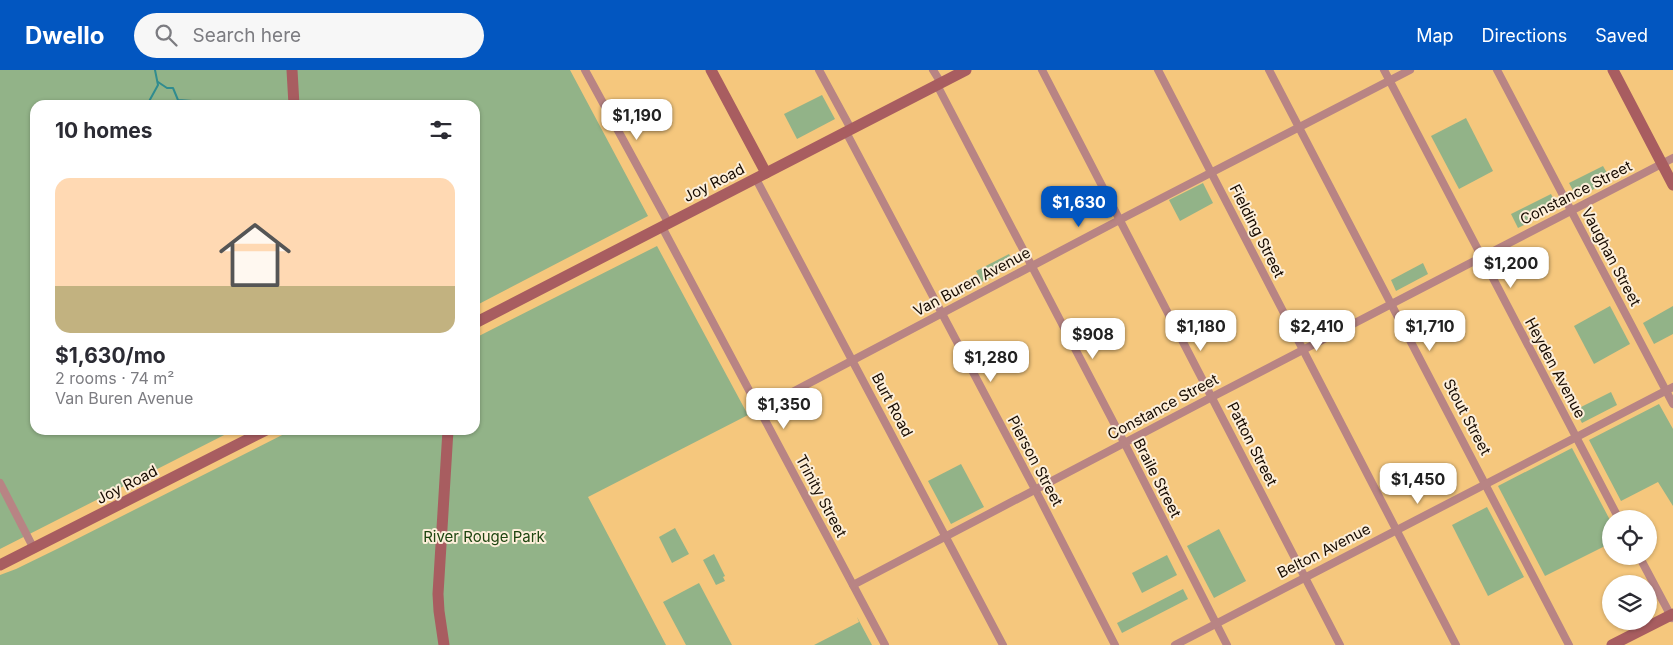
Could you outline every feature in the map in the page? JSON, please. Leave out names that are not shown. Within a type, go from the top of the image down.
[{"type":"main road","points":[[292,70],[294,100]]},
{"type":"main road","name":"Burt Road","points":[[711,70],[761,176]]},
{"type":"main road","name":"Joy Road","points":[[480,320],[966,70]]},
{"type":"main road","points":[[1613,70],[1673,185]]},
{"type":"main road","name":"Joy Road","points":[[0,565],[256,435]]},
{"type":"main road","points":[[444,645],[438,594],[448,435]]},
{"type":"main road","points":[[1612,645],[1672,616]]},
{"type":"street","name":"Trinity Street","points":[[585,70],[760,409],[885,645]]},
{"type":"street","name":"Pierson Street","points":[[819,70],[941,313],[1115,645]]},
{"type":"street","name":"Braile Street","points":[[933,70],[1030,266],[1124,443],[1227,645]]},
{"type":"street","name":"Patton Street","points":[[1042,70],[1340,645]]},
{"type":"street","name":"Fielding Street","points":[[1158,70],[1456,645]]},
{"type":"street","name":"Stout Street","points":[[1269,70],[1486,482],[1569,645]]},
{"type":"street","name":"Heyden Avenue","points":[[1384,70],[1614,510]]},
{"type":"street","name":"Van Buren Avenue","points":[[760,409],[1030,266],[1410,70]]},
{"type":"street","name":"Vaughan Street","points":[[1497,70],[1571,211],[1669,388],[1673,404]]},
{"type":"street","name":"Constance Street","points":[[853,585],[1673,158]]},
{"type":"street","name":"Burt Road","points":[[761,176],[852,361],[1003,645]]},
{"type":"street","name":"Belton Avenue","points":[[1175,645],[1669,388]]},
{"type":"street","points":[[0,483],[34,548]]},
{"type":"street","points":[[1644,565],[1672,616]]},
{"type":"green space","points":[[0,70],[570,70],[648,216],[480,303],[480,100],[30,100],[30,435],[224,435],[0,549]]},
{"type":"green space","points":[[822,95],[835,119],[797,139],[784,114]]},
{"type":"green space","points":[[1466,118],[1493,171],[1459,189],[1431,136]]},
{"type":"green space","points":[[1603,166],[1611,180],[1577,198],[1569,183]]},
{"type":"green space","points":[[1203,183],[1213,203],[1180,221],[1169,200]]},
{"type":"green space","points":[[1551,194],[1558,208],[1518,228],[1511,214]]},
{"type":"green space","name":"River Rouge Park","points":[[657,246],[748,415],[588,497],[666,645],[0,645],[0,575],[57,549],[282,435],[480,435],[480,335]]},
{"type":"green space","points":[[1009,254],[1015,265],[982,282],[976,271]]},
{"type":"green space","points":[[1423,263],[1428,274],[1396,291],[1391,280]]},
{"type":"green space","points":[[1610,306],[1630,344],[1594,364],[1574,326]]},
{"type":"green space","points":[[1673,306],[1673,334],[1654,344],[1643,323]]},
{"type":"green space","points":[[1611,392],[1617,405],[1582,423],[1575,410]]},
{"type":"green space","points":[[1659,404],[1673,429],[1673,506],[1658,482],[1621,501],[1589,440]]},
{"type":"green space","points":[[1572,448],[1605,510],[1602,510],[1602,548],[1545,576],[1498,486]]},
{"type":"green space","points":[[961,464],[984,507],[951,524],[928,481]]},
{"type":"green space","points":[[1487,507],[1524,577],[1488,596],[1452,525]]},
{"type":"green space","points":[[675,528],[689,554],[672,563],[659,537]]},
{"type":"green space","points":[[1219,529],[1246,581],[1214,598],[1187,546]]},
{"type":"green space","points":[[714,554],[725,576],[723,577],[725,581],[716,585],[703,560]]},
{"type":"green space","points":[[1167,555],[1177,575],[1142,593],[1132,573]]},
{"type":"green space","points":[[699,583],[732,645],[686,645],[663,602]]},
{"type":"green space","points":[[1183,589],[1188,599],[1122,633],[1117,623]]},
{"type":"green space","points":[[857,617],[872,645],[814,645],[859,622]]},
{"type":"waterway","points":[[150,100],[158,85],[155,70]]},
{"type":"waterway","points":[[158,82],[167,88],[173,88],[178,100]]}]
